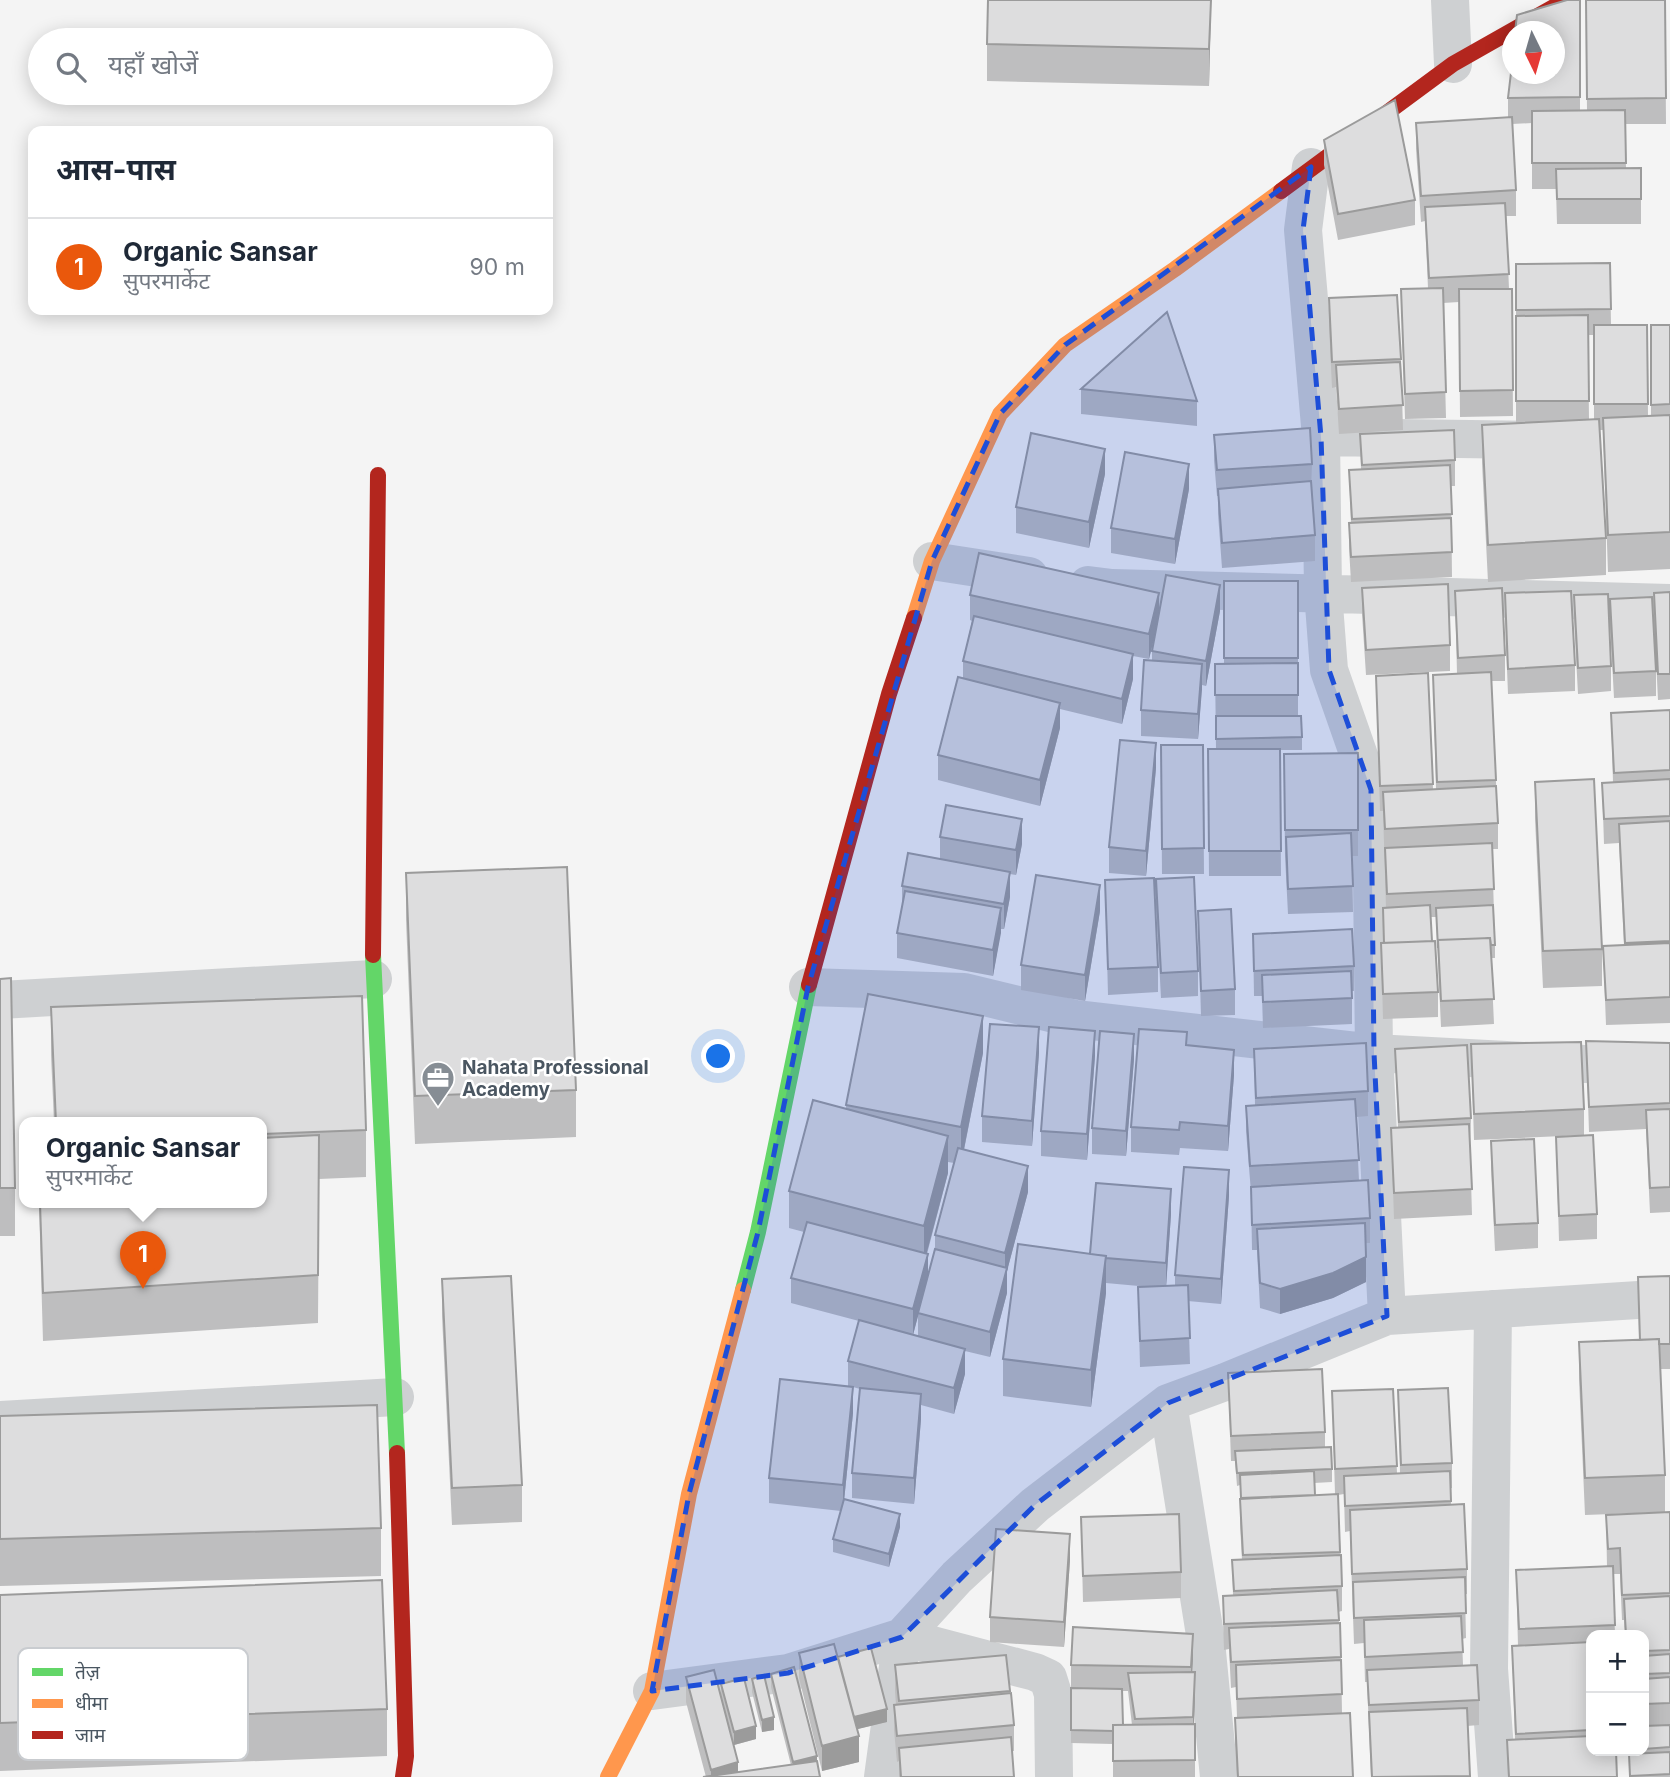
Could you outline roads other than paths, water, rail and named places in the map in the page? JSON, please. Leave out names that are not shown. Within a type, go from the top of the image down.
[{"type":"street","points":[[1450,0],[1453,64]]},
{"type":"street","points":[[608,1777],[652,1691],[689,1494],[758,1233],[807,987],[889,694],[932,561],[1000,414],[1065,345],[1175,269],[1453,64],[1566,0]]},
{"type":"street","points":[[1311,167],[1303,230],[1321,437],[1323,592],[1329,670],[1371,790],[1374,1053],[1387,1316]]},
{"type":"street","points":[[1321,437],[1572,440]]},
{"type":"street","points":[[378,475],[373,979],[395,1397],[387,1601],[406,1756],[402,1777]]},
{"type":"street","points":[[932,561],[1112,588],[1670,603]]},
{"type":"street","points":[[0,1000],[373,979]]},
{"type":"street","points":[[807,987],[964,992],[1075,1018],[1374,1053],[1584,1064],[1670,1064]]},
{"type":"street","points":[[652,1691],[788,1673],[902,1637],[957,1577],[1035,1505],[1168,1403],[1387,1316],[1670,1298]]},
{"type":"street","points":[[1493,1310],[1489,1669],[1497,1777]]},
{"type":"street","points":[[0,1420],[395,1397]]},
{"type":"street","points":[[1168,1403],[1206,1641],[1219,1777]]},
{"type":"street","points":[[883,1777],[902,1637]]},
{"type":"street","points":[[902,1637],[1035,1672],[1048,1678],[1053,1694],[1054,1777]]},
{"type":"place","name":"Nahata Professional Academy","points":[[438,1108]]},
{"type":"place","name":"Organic Sansar","points":[[143,1289]]}]
